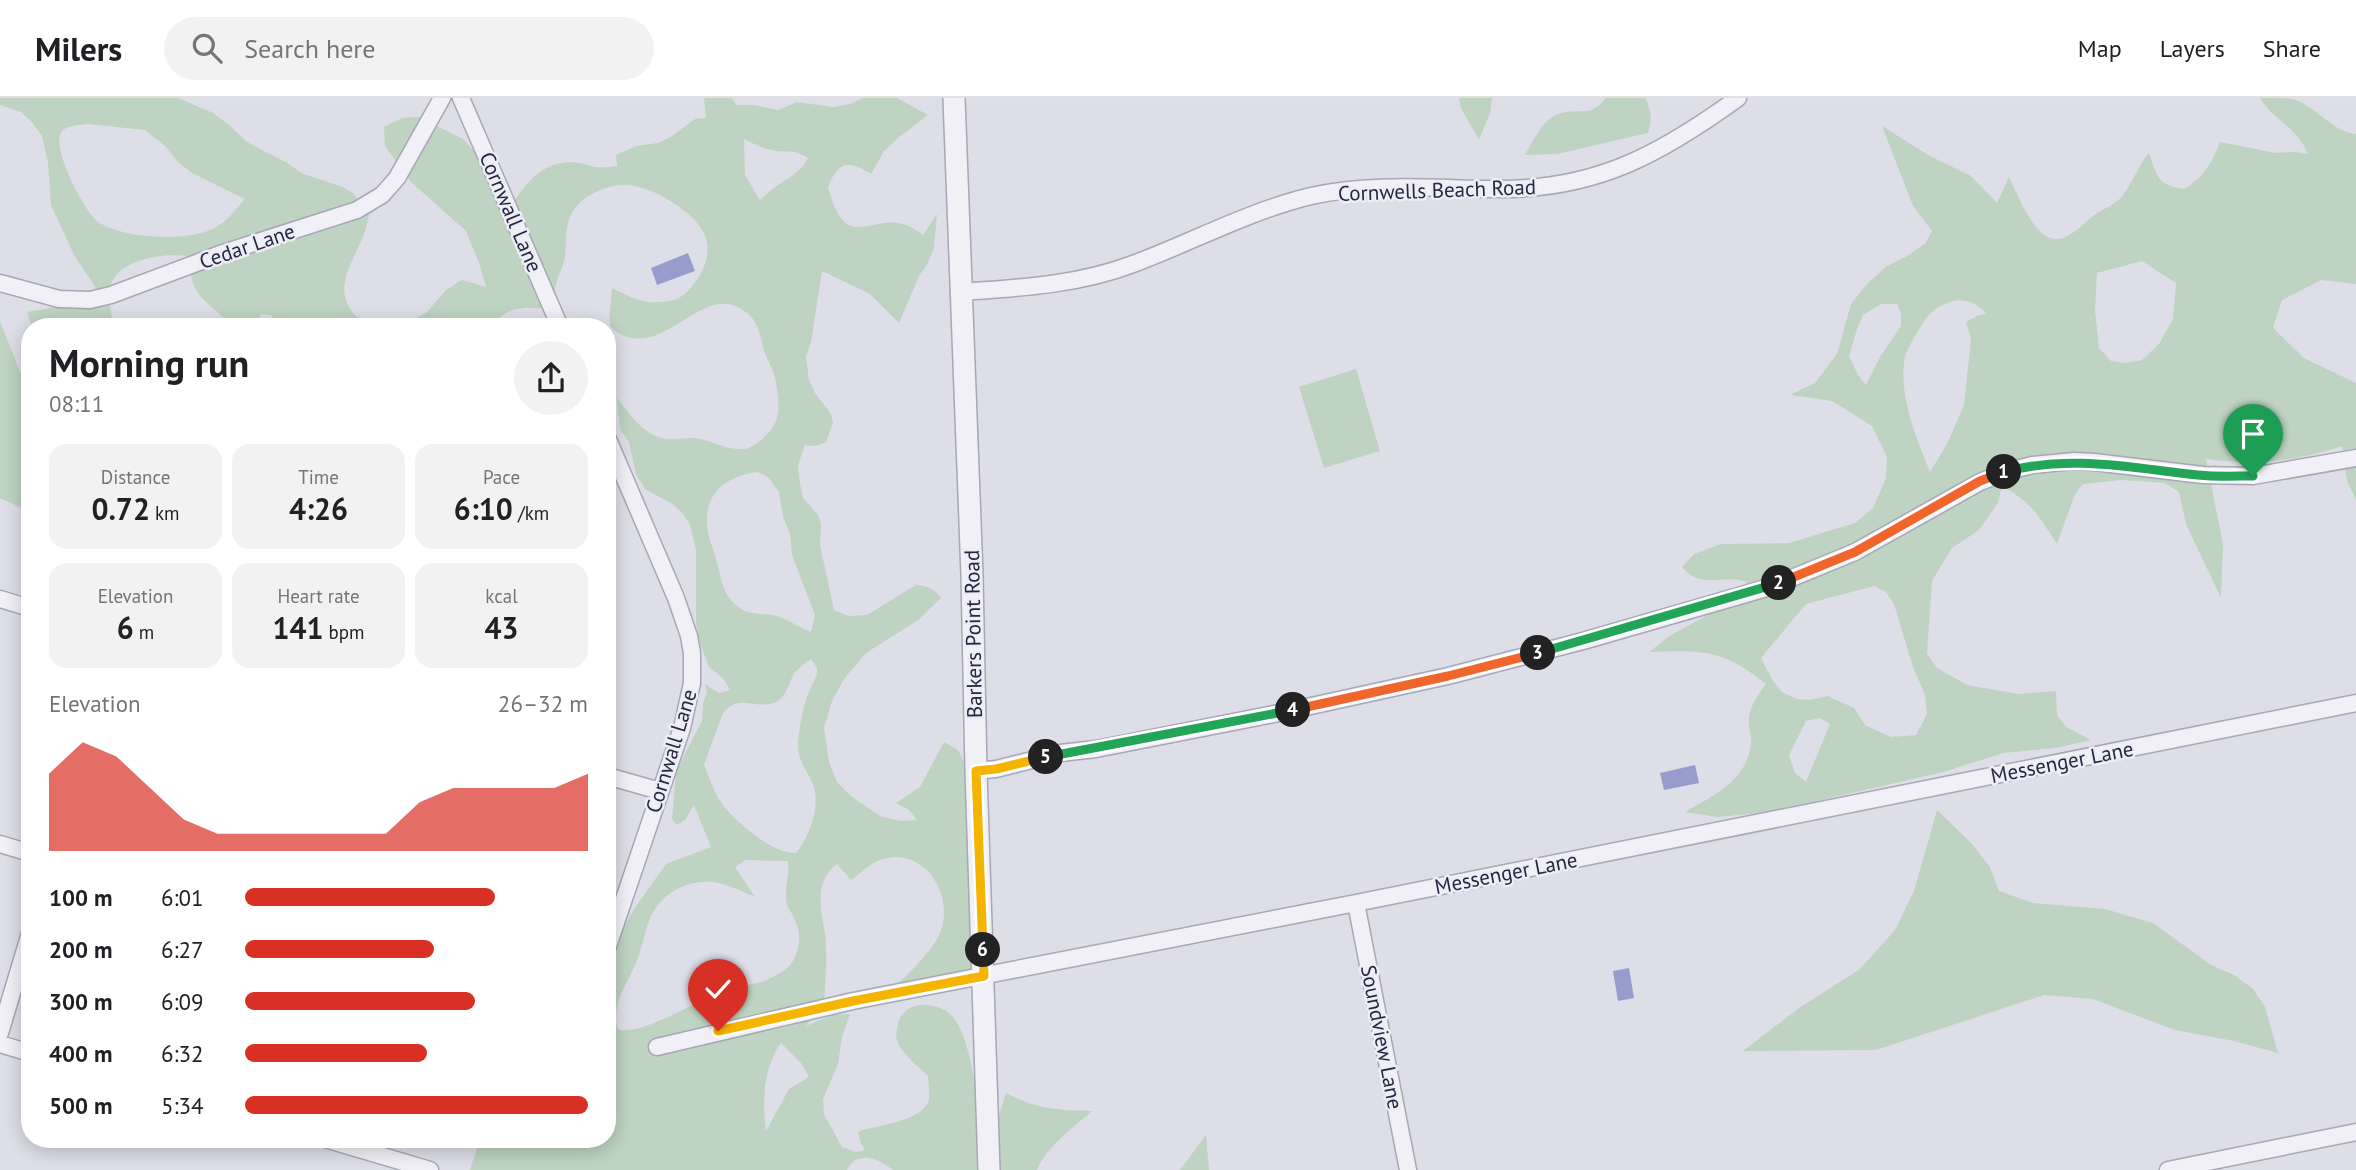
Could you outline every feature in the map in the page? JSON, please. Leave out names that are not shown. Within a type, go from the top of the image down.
[{"type":"street","name":"Cedar Lane","points":[[0,283],[59,299],[90,300],[357,210],[382,194],[397,178],[442,98]]},
{"type":"street","name":"Cornwall Lane","points":[[461,98],[556,318]]},
{"type":"street","name":"Barkers Point Road","points":[[954,98],[972,575],[989,1170]]},
{"type":"street","name":"Cornwells Beach Road","points":[[961,292],[1038,286],[1095,276],[1132,265],[1255,214],[1331,192],[1402,188],[1539,188],[1589,179],[1629,166],[1672,144],[1738,98]]},
{"type":"street","name":"Cornwall Lane","points":[[616,458],[676,598],[692,653],[691,695],[616,922]]},
{"type":"street","points":[[976,771],[1253,718],[1448,676],[1583,641],[1770,587],[1855,552],[1980,481],[2032,465],[2084,462],[2203,475],[2253,476],[2356,458]]},
{"type":"street","points":[[0,599],[21,605]]},
{"type":"street","name":"Messenger Lane","points":[[657,1047],[842,1004],[2356,703]]},
{"type":"street","points":[[616,779],[660,791]]},
{"type":"street","points":[[0,845],[21,851]]},
{"type":"street","name":"Soundview Lane","points":[[1356,903],[1408,1170]]},
{"type":"street","points":[[0,1033],[21,963]]},
{"type":"street","points":[[0,1044],[21,1050]]},
{"type":"street","points":[[2168,1170],[2356,1132]]},
{"type":"street","points":[[355,1148],[430,1170]]},
{"type":"green space","points":[[0,98],[178,98],[213,113],[247,142],[301,173],[353,193],[369,214],[344,286],[346,299],[358,318],[273,318],[271,315],[261,314],[259,318],[225,318],[197,291],[188,256],[178,255],[145,259],[124,268],[116,275],[109,294],[113,318],[29,318],[27,312],[68,305],[96,288],[74,255],[51,205],[48,162],[42,136],[21,112],[0,105]],"holes":[[[88,124],[145,130],[165,146],[178,162],[192,173],[245,199],[218,226],[192,235],[158,237],[110,228],[92,216],[77,193],[64,164],[59,139],[65,129]]]},
{"type":"green space","points":[[704,98],[732,98],[736,105],[778,110],[797,102],[833,107],[863,98],[897,98],[928,115],[884,151],[871,174],[856,166],[845,166],[836,172],[828,187],[836,210],[845,222],[855,227],[892,223],[907,225],[923,235],[937,214],[934,248],[899,323],[870,294],[822,271],[811,342],[806,357],[809,380],[831,414],[833,423],[826,442],[816,446],[805,445],[798,465],[803,498],[818,515],[821,524],[820,545],[834,610],[848,616],[867,615],[916,585],[930,588],[941,598],[918,620],[866,653],[844,679],[832,701],[824,728],[829,762],[837,782],[851,796],[880,816],[900,821],[917,820],[909,810],[896,803],[920,787],[944,742],[958,750],[968,770],[973,794],[966,826],[983,920],[997,941],[985,947],[966,944],[974,963],[984,976],[894,987],[937,940],[944,919],[940,890],[924,867],[912,860],[898,857],[879,860],[851,880],[837,864],[824,879],[820,896],[826,948],[823,1005],[806,1026],[832,1015],[850,1014],[842,1037],[838,1064],[823,1099],[824,1114],[842,1147],[856,1152],[865,1150],[858,1132],[909,1117],[926,1106],[929,1098],[928,1076],[906,1055],[897,1040],[896,1032],[901,1017],[905,1011],[917,1006],[932,1006],[946,1011],[961,1030],[980,1105],[985,1118],[995,1128],[1006,1093],[1048,1108],[1092,1111],[1054,1145],[1037,1170],[893,1170],[881,1162],[862,1158],[851,1164],[847,1170],[470,1170],[477,1148],[616,1148],[616,1020],[618,1029],[641,1028],[716,993],[764,981],[787,968],[796,954],[799,933],[786,901],[788,861],[746,860],[735,867],[755,897],[719,883],[697,882],[677,889],[660,902],[649,921],[638,958],[616,1012],[616,942],[634,909],[666,864],[711,847],[694,805],[685,820],[677,825],[672,819],[676,771],[702,721],[703,703],[707,693],[705,684],[719,693],[730,690],[723,678],[709,667],[700,643],[696,623],[696,550],[690,525],[674,505],[645,489],[636,474],[629,442],[620,429],[617,398],[640,426],[656,436],[667,439],[696,438],[740,449],[752,446],[771,430],[777,416],[778,401],[775,377],[758,328],[752,317],[735,306],[722,304],[708,307],[652,336],[637,339],[616,332],[616,318],[609,318],[612,288],[646,302],[674,300],[699,278],[708,251],[704,233],[690,216],[670,200],[635,186],[602,189],[588,196],[573,211],[568,222],[565,258],[556,284],[553,310],[519,309],[499,318],[417,318],[427,312],[446,290],[462,280],[486,287],[466,231],[411,182],[385,146],[384,127],[402,118],[419,117],[463,139],[474,151],[510,208],[530,181],[546,168],[567,162],[598,167],[617,166],[616,155],[636,146],[658,143],[695,119],[706,118]],"holes":[[[744,139],[767,149],[795,152],[808,158],[799,170],[760,200],[745,175]],[[758,472],[768,477],[779,492],[783,517],[790,534],[792,555],[815,615],[811,632],[777,616],[742,609],[732,601],[723,586],[708,533],[708,508],[712,498],[725,483]],[[811,659],[817,671],[804,708],[798,748],[815,791],[815,809],[810,828],[796,853],[786,852],[765,842],[726,809],[704,765],[723,713],[729,707],[742,703],[762,705],[776,702],[785,693],[796,672]],[[781,1043],[801,1063],[809,1077],[789,1089],[766,1131],[764,1097],[767,1074]]]},
{"type":"green space","points":[[1459,98],[1492,98],[1490,113],[1479,140],[1461,108]]},
{"type":"green space","points":[[1606,98],[1645,98],[1651,115],[1648,133],[1557,154],[1525,155],[1549,120],[1561,113],[1590,110]]},
{"type":"green space","points":[[2260,98],[2293,99],[2310,107],[2339,129],[2356,134],[2356,284],[2321,280],[2282,300],[2273,328],[2304,358],[2356,383],[2356,500],[2347,481],[2342,446],[2308,456],[2275,461],[2206,459],[2223,544],[2221,598],[2186,524],[2179,492],[2165,483],[2122,480],[2083,484],[2075,494],[2057,544],[2034,511],[2021,498],[2002,486],[1998,503],[1979,530],[1952,548],[1932,581],[1927,654],[1937,668],[1967,685],[2018,694],[2056,691],[2057,715],[2066,727],[2091,740],[2055,748],[2004,753],[1943,772],[1769,812],[1718,817],[1685,812],[1727,786],[1743,768],[1751,745],[1750,713],[1766,684],[1737,664],[1711,654],[1649,652],[1671,635],[1715,611],[1747,582],[1729,579],[1705,580],[1690,574],[1682,567],[1694,554],[1721,544],[1789,543],[1855,523],[1873,508],[1886,478],[1887,457],[1872,426],[1832,401],[1790,395],[1815,383],[1837,354],[1851,304],[1867,284],[1887,266],[1925,244],[1932,231],[1913,206],[1882,126],[1928,155],[1971,176],[1997,203],[2009,177],[2032,221],[2042,233],[2056,239],[2076,231],[2093,216],[2120,199],[2149,153],[2159,178],[2168,185],[2184,189],[2206,169],[2220,142],[2276,153],[2308,154],[2298,137]],"holes":[[[2142,261],[2176,283],[2173,319],[2159,344],[2142,360],[2125,363],[2111,361],[2099,348],[2095,310],[2097,273]],[[1950,302],[1970,302],[1986,314],[1966,322],[1971,339],[1964,405],[1947,444],[1930,472],[1914,431],[1906,401],[1903,372],[1907,351],[1921,326],[1938,307]],[[1881,304],[1897,304],[1901,313],[1901,326],[1880,357],[1866,385],[1849,356],[1863,315]],[[1874,586],[1886,592],[1894,604],[1913,667],[1925,695],[1927,714],[1916,735],[1891,737],[1865,725],[1854,708],[1828,696],[1810,700],[1797,699],[1782,692],[1761,658],[1806,604]],[[1820,718],[1830,724],[1806,782],[1795,773],[1789,755],[1806,721]]]},
{"type":"green space","points":[[0,321],[21,374],[21,508],[0,498]]},
{"type":"green space","points":[[1356,369],[1380,451],[1324,468],[1299,387]]},
{"type":"green space","points":[[1937,810],[1972,844],[1990,867],[1999,891],[2033,903],[2105,909],[2153,923],[2211,965],[2234,975],[2253,989],[2265,1007],[2278,1053],[2234,1041],[2175,1030],[2093,999],[2044,995],[1876,1050],[1743,1051],[1799,1008],[1860,969],[1895,930],[1914,891]]},
{"type":"green space","points":[[1206,1135],[1209,1170],[1180,1170]]},
{"type":"water","points":[[688,253],[695,271],[657,285],[651,268]]},
{"type":"water","points":[[1695,765],[1699,783],[1664,790],[1660,773]]},
{"type":"water","points":[[1629,968],[1634,998],[1618,1001],[1613,971]]},
{"type":"route","points":[[718,1031],[984,976],[976,771],[1279,713],[1448,676],[1583,641],[1770,587],[1855,552],[1980,481],[2032,465],[2074,461],[2203,475],[2253,476]]}]
